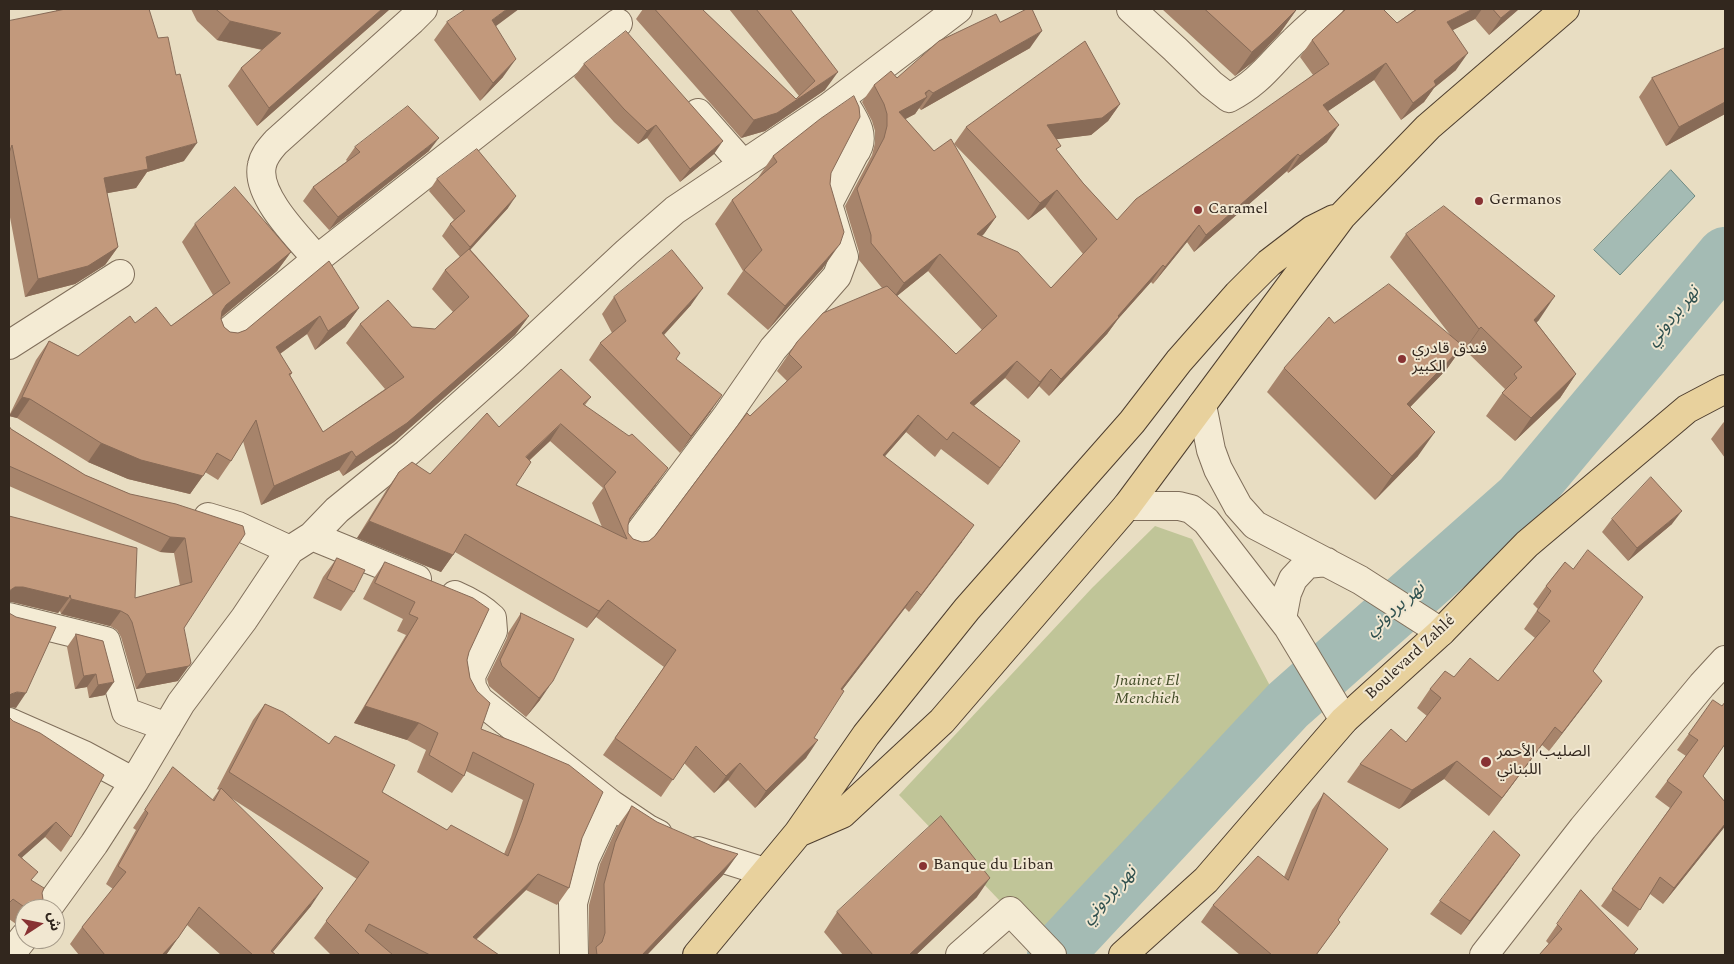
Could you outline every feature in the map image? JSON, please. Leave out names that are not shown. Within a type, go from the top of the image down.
[{"type":"main road","points":[[798,833],[842,814],[942,722],[1127,506],[1342,216],[1428,127],[1565,9]]},
{"type":"main road","points":[[696,955],[798,833],[866,735],[967,609],[1132,422],[1179,361],[1269,263],[1312,230],[1342,216]]},
{"type":"main road","name":"Boulevard Zahlé","points":[[1123,955],[1206,880],[1339,710],[1441,632],[1527,544],[1687,409],[1725,389]]},
{"type":"street","points":[[317,259],[286,224],[267,193],[261,174],[265,157],[276,142],[423,9]]},
{"type":"street","points":[[54,899],[94,844],[181,703],[301,543],[510,362],[627,252],[675,210],[841,98],[958,9]]},
{"type":"street","points":[[1131,9],[1211,84],[1229,98],[1242,91],[1267,71],[1293,42],[1329,9]]},
{"type":"street","points":[[223,336],[317,259],[618,23]]},
{"type":"street","points":[[684,98],[743,164]]},
{"type":"street","points":[[631,544],[726,417],[773,349],[840,271],[844,257],[828,204],[859,148],[861,139],[858,129],[841,98]]},
{"type":"street","points":[[9,345],[120,274]]},
{"type":"street","points":[[1202,405],[1211,450],[1218,469],[1238,506],[1255,525],[1331,564],[1441,632]]},
{"type":"street","points":[[1127,506],[1179,506],[1191,509],[1206,521],[1285,623],[1339,710]]},
{"type":"street","points":[[186,509],[238,526],[301,543],[469,601],[492,618],[493,631],[472,676],[472,687],[479,700],[611,804],[648,829],[703,854],[765,872]]},
{"type":"street","points":[[1285,623],[1287,593],[1293,579],[1307,564],[1331,564]]},
{"type":"street","points":[[9,617],[106,641],[126,712],[167,727]]},
{"type":"street","points":[[1484,955],[1583,828],[1725,660]]},
{"type":"street","points":[[9,722],[84,755],[134,782]]},
{"type":"street","points":[[574,955],[573,903],[584,859],[611,804]]},
{"type":"street","points":[[960,955],[1010,911],[1052,955]]},
{"type":"green space","name":"Jnainet El Menchieh","points":[[1155,526],[1192,539],[1285,714],[1040,943],[899,795],[1092,588]]},
{"type":"water","points":[[1671,170],[1695,196],[1620,275],[1594,250]]},
{"type":"building","points":[[66,9],[149,9],[158,38],[168,37],[176,75],[180,74],[197,143],[146,157],[148,169],[104,178],[118,247],[88,266],[38,279],[12,145],[9,153],[9,21]]},
{"type":"building","points":[[216,9],[382,9],[269,108],[241,68],[281,33],[230,21]]},
{"type":"building","points":[[466,9],[507,9],[492,20],[516,59],[493,83],[447,22]]},
{"type":"building","points":[[655,9],[702,9],[796,99],[815,81],[756,9],[790,9],[838,72],[777,113],[754,120]]},
{"type":"building","points":[[1027,9],[1032,9],[1042,31],[933,93],[929,90],[925,93],[927,97],[899,112],[934,151],[951,139],[996,217],[977,234],[1018,252],[1051,288],[1097,239],[1057,190],[1040,203],[966,127],[1085,41],[1120,104],[1102,118],[1047,125],[1061,146],[1056,149],[1083,183],[1117,220],[1136,199],[1329,64],[1312,40],[1346,9],[1383,9],[1397,23],[1417,9],[1473,9],[1447,22],[1468,53],[1434,81],[1436,85],[1413,103],[1386,63],[1323,105],[1339,125],[1300,156],[1298,154],[1206,235],[1199,225],[1165,267],[1163,265],[1119,317],[1061,379],[1051,369],[1040,382],[1017,361],[970,403],[1020,441],[1000,468],[953,432],[947,440],[918,415],[883,455],[974,525],[921,595],[917,591],[841,689],[844,691],[814,738],[818,740],[766,791],[740,763],[726,776],[696,746],[673,780],[615,738],[676,650],[608,600],[599,611],[465,534],[453,555],[369,521],[399,472],[412,462],[430,474],[487,413],[499,427],[561,369],[591,397],[583,404],[629,436],[632,434],[668,468],[630,518],[628,525],[628,533],[633,539],[642,542],[649,541],[655,536],[747,413],[750,416],[802,367],[789,354],[797,342],[823,313],[887,286],[956,354],[997,316],[940,254],[904,283],[871,243],[871,235],[857,189],[884,138],[887,126],[887,114],[884,104],[874,85],[891,71],[897,78],[939,41],[996,14],[1000,22]],"holes":[[[561,424],[616,472],[604,486],[627,539],[516,485],[531,462],[526,457]]]},
{"type":"building","points":[[1205,9],[1297,9],[1252,52]]},
{"type":"building","points":[[1493,9],[1512,9],[1501,18]]},
{"type":"building","points":[[626,31],[723,141],[690,169],[656,125],[647,131],[624,109],[584,64]]},
{"type":"building","points":[[1725,48],[1725,102],[1679,127],[1652,78]]},
{"type":"building","points":[[854,96],[859,107],[860,117],[831,173],[830,184],[844,232],[840,244],[785,306],[744,270],[762,250],[732,200],[777,162],[773,156],[820,119]]},
{"type":"building","points":[[408,106],[439,138],[338,217],[313,187],[360,152],[355,147]]},
{"type":"building","points":[[477,149],[516,196],[470,247],[450,224],[465,211],[437,179]]},
{"type":"building","points":[[235,187],[291,252],[226,305],[222,311],[221,319],[224,327],[230,332],[238,333],[246,330],[329,261],[359,308],[328,331],[320,316],[276,347],[292,373],[289,374],[323,432],[404,377],[360,324],[388,300],[412,327],[435,329],[469,297],[445,270],[469,249],[529,316],[407,423],[356,457],[352,451],[274,486],[256,420],[231,461],[217,453],[203,476],[141,460],[101,443],[30,399],[22,397],[49,341],[78,356],[130,316],[135,323],[156,307],[171,326],[230,283],[195,224]]},
{"type":"building","points":[[1444,206],[1555,296],[1534,320],[1576,374],[1531,418],[1502,393],[1517,378],[1514,374],[1522,367],[1481,327],[1479,329],[1406,234]]},
{"type":"building","points":[[672,250],[703,288],[662,333],[680,353],[676,359],[722,395],[691,436],[600,343],[626,321],[614,297]]},
{"type":"building","points":[[1389,284],[1463,346],[1407,404],[1435,432],[1392,476],[1284,368],[1329,317],[1334,323]]},
{"type":"building","points":[[9,426],[85,475],[130,494],[176,504],[243,526],[245,534],[184,628],[191,663],[189,666],[146,674],[132,622],[128,615],[121,611],[71,599],[70,595],[69,598],[23,587],[15,587],[9,591],[9,516],[137,548],[135,598],[192,582],[185,538],[170,537],[9,466]]},
{"type":"building","points":[[1651,477],[1682,511],[1637,548],[1612,519]]},
{"type":"building","points":[[1588,550],[1643,597],[1593,671],[1602,681],[1562,733],[1555,727],[1502,798],[1457,761],[1412,790],[1360,764],[1391,729],[1406,742],[1441,698],[1430,689],[1445,671],[1454,677],[1470,658],[1498,681],[1550,621],[1537,611],[1551,591],[1546,586],[1565,562],[1573,569]]},
{"type":"building","points":[[337,558],[365,570],[354,592],[327,579]]},
{"type":"building","points":[[385,562],[473,598],[489,609],[467,660],[470,678],[477,691],[490,703],[481,729],[569,765],[603,792],[582,838],[569,888],[538,874],[473,937],[499,955],[430,955],[369,924],[365,931],[393,955],[360,955],[326,921],[369,862],[229,772],[265,704],[283,712],[329,744],[335,736],[395,765],[382,792],[447,830],[451,825],[508,856],[534,784],[473,752],[464,776],[429,755],[438,733],[419,723],[365,706],[418,618],[409,614],[415,602],[375,583]]},
{"type":"building","points":[[9,613],[16,617],[56,627],[26,693],[17,692],[9,696]]},
{"type":"building","points":[[521,613],[574,639],[553,681],[539,698],[502,666],[500,660],[520,619]]},
{"type":"building","points":[[76,634],[103,641],[114,682],[98,685],[96,674],[84,676]]},
{"type":"building","points":[[1713,700],[1722,706],[1725,702],[1725,744],[1703,776],[1725,802],[1725,824],[1674,888],[1660,877],[1640,910],[1612,889],[1682,792],[1667,781],[1698,740],[1689,734]]},
{"type":"building","points":[[9,717],[13,721],[40,733],[104,775],[71,837],[56,822],[18,855],[38,872],[31,880],[44,888],[42,893],[43,899],[13,899],[9,903]]},
{"type":"building","points":[[173,767],[214,801],[221,788],[323,888],[271,951],[276,955],[253,955],[199,907],[178,938],[162,955],[105,955],[82,927],[126,872],[118,866],[148,813],[145,810]]},
{"type":"building","points":[[1324,793],[1388,849],[1316,955],[1272,955],[1213,905],[1258,856],[1288,880]]},
{"type":"building","points":[[632,806],[657,822],[712,846],[738,854],[642,955],[597,955],[596,947],[602,942],[605,933],[604,884],[615,843]]},
{"type":"building","name":"Banque du Liban","points":[[941,816],[990,878],[909,955],[873,955],[837,912]]},
{"type":"building","points":[[1494,831],[1520,855],[1470,921],[1440,901]]},
{"type":"building","points":[[1581,890],[1638,949],[1633,955],[1539,955],[1562,929],[1557,924]]},
{"type":"waterway","name":"نهر بردوني","points":[[1055,955],[1288,705],[1521,499],[1725,255]]},
{"type":"place","name":"Germanos","points":[[1479,201]]},
{"type":"place","name":"Caramel","points":[[1198,210]]},
{"type":"place","name":"فندق قادري الكبير","points":[[1402,359]]},
{"type":"place","name":"الصليب الأحمر اللبناني","points":[[1486,762]]},
{"type":"place","name":"Banque du Liban","points":[[923,866]]}]
